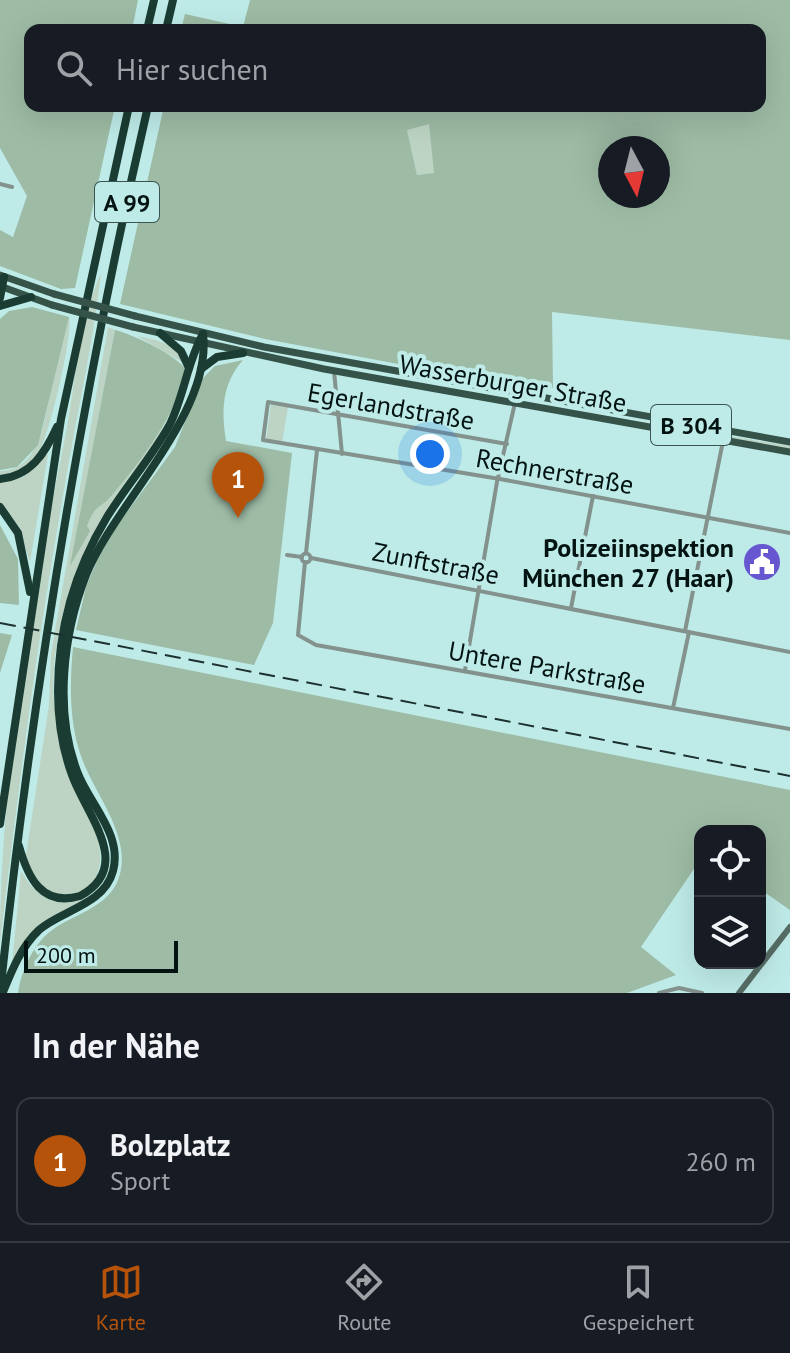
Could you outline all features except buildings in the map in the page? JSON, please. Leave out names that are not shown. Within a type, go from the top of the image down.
[{"type":"highway","points":[[148,24],[154,0]]},
{"type":"highway","points":[[167,24],[173,0]]},
{"type":"highway","name":"A 99","points":[[0,824],[61,419],[128,112]]},
{"type":"highway","name":"A 99","points":[[1,993],[18,841],[73,474],[147,112]]},
{"type":"highway","points":[[0,298],[2,281]]},
{"type":"highway","points":[[0,306],[31,297]]},
{"type":"highway","points":[[160,333],[186,356],[194,374]]},
{"type":"highway","points":[[1,993],[28,942],[46,925],[97,896],[113,871],[111,836],[81,780],[71,750],[65,696],[68,639],[79,594],[94,556],[177,427],[203,334]]},
{"type":"highway","points":[[18,841],[33,884],[51,897],[80,896],[104,874],[107,861],[105,843],[71,773],[60,727],[58,672],[72,592],[87,554],[107,517],[155,451],[194,374],[217,357],[243,353]]},
{"type":"highway","points":[[0,479],[20,474],[33,466],[61,419]]},
{"type":"highway","name":"A 99","points":[[0,507],[13,525],[23,549],[31,605]]},
{"type":"main road","name":"B 304","points":[[2,281],[203,334]]},
{"type":"main road","name":"B 304","points":[[2,281],[52,305],[243,353]]},
{"type":"main road","name":"Wasserburger Straße","points":[[203,334],[790,442]]},
{"type":"main road","name":"Wasserburger Straße","points":[[243,353],[790,452]]},
{"type":"main road","points":[[739,993],[790,927]]},
{"type":"street","points":[[0,184],[12,187]]},
{"type":"street","points":[[334,371],[335,415],[342,454]]},
{"type":"street","points":[[465,671],[517,394]]},
{"type":"street","name":"Egerlandstraße","points":[[264,441],[268,402],[507,444]]},
{"type":"street","name":"Rechnerstraße","points":[[264,441],[500,479],[790,533]]},
{"type":"street","points":[[673,708],[723,441]]},
{"type":"street","points":[[306,558],[317,450]]},
{"type":"street","points":[[571,608],[593,496]]},
{"type":"street","name":"Zunftstraße","points":[[287,555],[790,652]]},
{"type":"street","name":"Untere Parkstraße","points":[[306,558],[299,638],[316,645],[790,729]]},
{"type":"street","points":[[659,993],[679,988],[702,993]]},
{"type":"green space","points":[[0,0],[138,0],[133,24],[24,24],[24,112],[114,112],[75,288],[61,289],[0,266],[0,230],[13,237],[27,196],[0,148]]},
{"type":"green space","points":[[250,0],[790,0],[790,340],[552,312],[553,388],[462,376],[265,339],[120,304],[163,112],[766,112],[766,24],[244,24]],"holes":[[[429,124],[434,173],[417,175],[407,130]]]},
{"type":"green space","points":[[185,14],[230,24],[182,24]]},
{"type":"green space","points":[[429,123],[435,173],[417,175],[407,130]]},
{"type":"green space","points":[[101,273],[45,603],[0,943],[6,814],[21,684],[80,349],[88,310]]},
{"type":"green space","points":[[32,307],[69,317],[38,445],[17,467],[0,470],[0,319],[9,311]]},
{"type":"green space","points":[[69,317],[64,363],[42,446],[25,466],[0,476],[0,471],[14,468],[25,461],[40,437]]},
{"type":"green space","points":[[108,327],[115,330],[71,563],[94,508],[110,498],[182,386],[153,446],[84,559],[61,622],[54,664],[55,707],[89,802],[100,854],[98,874],[87,888],[62,896],[40,886],[29,869],[26,855],[49,705],[51,654]]},
{"type":"green space","points":[[115,330],[165,352],[187,371],[174,404],[146,452],[109,499],[93,513],[87,526],[90,531],[70,566]]},
{"type":"green space","points":[[137,336],[169,345],[179,355],[187,371],[182,362]]},
{"type":"green space","points":[[243,360],[227,388],[224,419],[226,441],[292,453],[273,623],[254,665],[76,630],[86,587],[99,556],[116,527],[175,447],[202,379],[215,366]]},
{"type":"green space","points":[[271,405],[288,407],[282,443],[266,440]]},
{"type":"green space","points":[[563,409],[790,446],[790,449]]},
{"type":"green space","points":[[46,454],[30,562],[18,526],[0,503],[0,482],[23,477]]},
{"type":"green space","points":[[0,525],[18,559],[19,605],[0,603]]},
{"type":"green space","points":[[0,633],[12,635],[0,673]]},
{"type":"green space","points":[[73,647],[790,790],[790,910],[766,893],[766,825],[694,825],[694,869],[641,947],[676,975],[627,993],[18,993],[26,964],[43,938],[107,896],[120,874],[120,842],[79,750],[73,725]]},
{"type":"green space","points":[[21,871],[34,889],[51,899],[70,901],[92,896],[58,914],[12,964]]},
{"type":"railway","points":[[0,623],[790,776]]},
{"type":"place","name":"Bolzplatz","points":[[238,518]]},
{"type":"place","name":"Polizeiinspektion München 27 (Haar)","points":[[762,562]]}]
